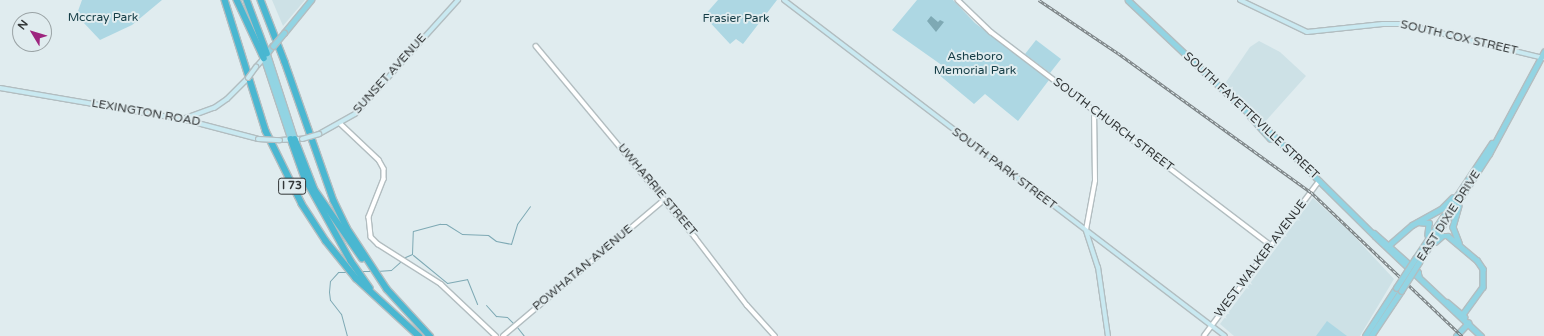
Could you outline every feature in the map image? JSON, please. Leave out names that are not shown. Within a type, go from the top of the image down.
[{"type":"highway","name":"I 73","points":[[225,0],[266,131],[289,181],[326,241],[356,278],[391,313],[419,336]]},
{"type":"highway","points":[[237,0],[266,56]]},
{"type":"highway","points":[[247,0],[266,56]]},
{"type":"highway","name":"I 73","points":[[261,0],[283,55],[334,201],[347,228],[387,289],[430,336]]},
{"type":"highway","points":[[293,139],[305,178],[351,261],[391,313]]},
{"type":"highway","points":[[293,139],[304,168],[328,211],[387,289]]},
{"type":"main road","points":[[182,119],[214,108],[242,85],[311,0]]},
{"type":"main road","name":"SUNSET AVENUE","points":[[293,139],[302,139],[319,134],[341,124],[364,104],[458,0]]},
{"type":"main road","name":"SOUTH PARK STREET","points":[[784,0],[1226,336]]},
{"type":"main road","name":"SOUTH FAYETTEVILLE STREET","points":[[1128,0],[1250,117],[1275,138],[1420,276],[1481,336]]},
{"type":"main road","name":"SOUTH COX STREET","points":[[1240,0],[1306,32],[1383,24],[1403,24],[1542,58]]},
{"type":"main road","name":"EAST DIXIE DRIVE","points":[[1398,289],[1417,261],[1425,245],[1458,193],[1494,140],[1542,58],[1544,52]]},
{"type":"main road","points":[[266,56],[293,139]]},
{"type":"main road","name":"LEXINGTON ROAD","points":[[0,88],[182,119],[258,138],[280,140],[293,139]]},
{"type":"main road","name":"EAST DIXIE DRIVE","points":[[1417,261],[1427,251],[1464,194],[1489,154],[1494,140]]},
{"type":"main road","points":[[1389,245],[1417,222],[1440,209],[1458,193]]},
{"type":"main road","points":[[1461,246],[1454,227],[1464,194]]},
{"type":"main road","points":[[1417,222],[1427,222],[1430,226],[1425,245]]},
{"type":"main road","points":[[1086,230],[1098,267],[1108,336]]},
{"type":"main road","name":"SOUTH FAYETTEVILLE STREET","points":[[1374,233],[1389,245],[1420,276]]},
{"type":"main road","points":[[1427,251],[1444,235],[1461,246],[1480,265],[1484,274],[1483,287],[1463,315]]},
{"type":"main road","points":[[1365,336],[1398,289]]},
{"type":"main road","points":[[1371,336],[1398,289]]},
{"type":"main road","name":"SOUTH FAYETTEVILLE STREET","points":[[1447,302],[1485,336]]},
{"type":"main road","points":[[1456,336],[1468,322]]},
{"type":"street","name":"SOUTH CHURCH STREET","points":[[958,0],[991,32],[1271,245]]},
{"type":"street","name":"UWHARRIE STREET","points":[[536,46],[664,200],[746,304],[775,336]]},
{"type":"street","points":[[1086,230],[1095,181],[1094,110]]},
{"type":"street","points":[[341,124],[382,165],[384,179],[369,217],[369,231],[378,244],[441,284],[496,336]]},
{"type":"street","name":"WEST WALKER AVENUE","points":[[1204,336],[1319,181]]},
{"type":"street","name":"POWHATAN AVENUE","points":[[503,336],[664,200]]},
{"type":"shaded area","points":[[272,0],[305,0],[283,26]]},
{"type":"shaded area","points":[[931,16],[938,22],[940,20],[944,22],[936,32],[927,21]]},
{"type":"shaded area","points":[[1259,41],[1280,52],[1306,76],[1264,123],[1224,85],[1250,47]]},
{"type":"shaded area","points":[[1313,198],[1352,234],[1394,279],[1360,336],[1234,336],[1220,324]]},
{"type":"green space","name":"Mccray Park","points":[[82,0],[162,0],[132,25],[100,40],[83,22],[78,11]]},
{"type":"green space","name":"Frasier Park","points":[[718,0],[777,0],[743,44],[736,39],[730,44],[704,16]]},
{"type":"green space","name":"Asheboro Memorial Park","points":[[917,0],[953,0],[975,23],[1049,80],[1018,121],[985,94],[974,104],[938,74],[943,66],[892,30]]},
{"type":"green space","points":[[1036,40],[1061,59],[1050,73],[1025,54]]},
{"type":"green space","points":[[1327,321],[1347,336],[1316,336]]},
{"type":"waterway","points":[[403,258],[412,254],[413,231],[440,224],[446,224],[462,234],[488,235],[496,241],[511,244],[517,224],[530,206]]},
{"type":"waterway","points":[[413,255],[447,283],[467,279],[477,304]]},
{"type":"waterway","points":[[377,271],[391,270],[401,261]]},
{"type":"waterway","points":[[361,271],[372,271]]},
{"type":"waterway","points":[[347,336],[341,314],[330,300],[329,292],[330,281],[338,272],[348,272]]},
{"type":"waterway","points":[[486,305],[496,316],[507,317],[513,323]]},
{"type":"waterway","points":[[517,327],[524,336]]},
{"type":"railway","points":[[1039,0],[1118,53],[1311,192],[1462,336]]}]
